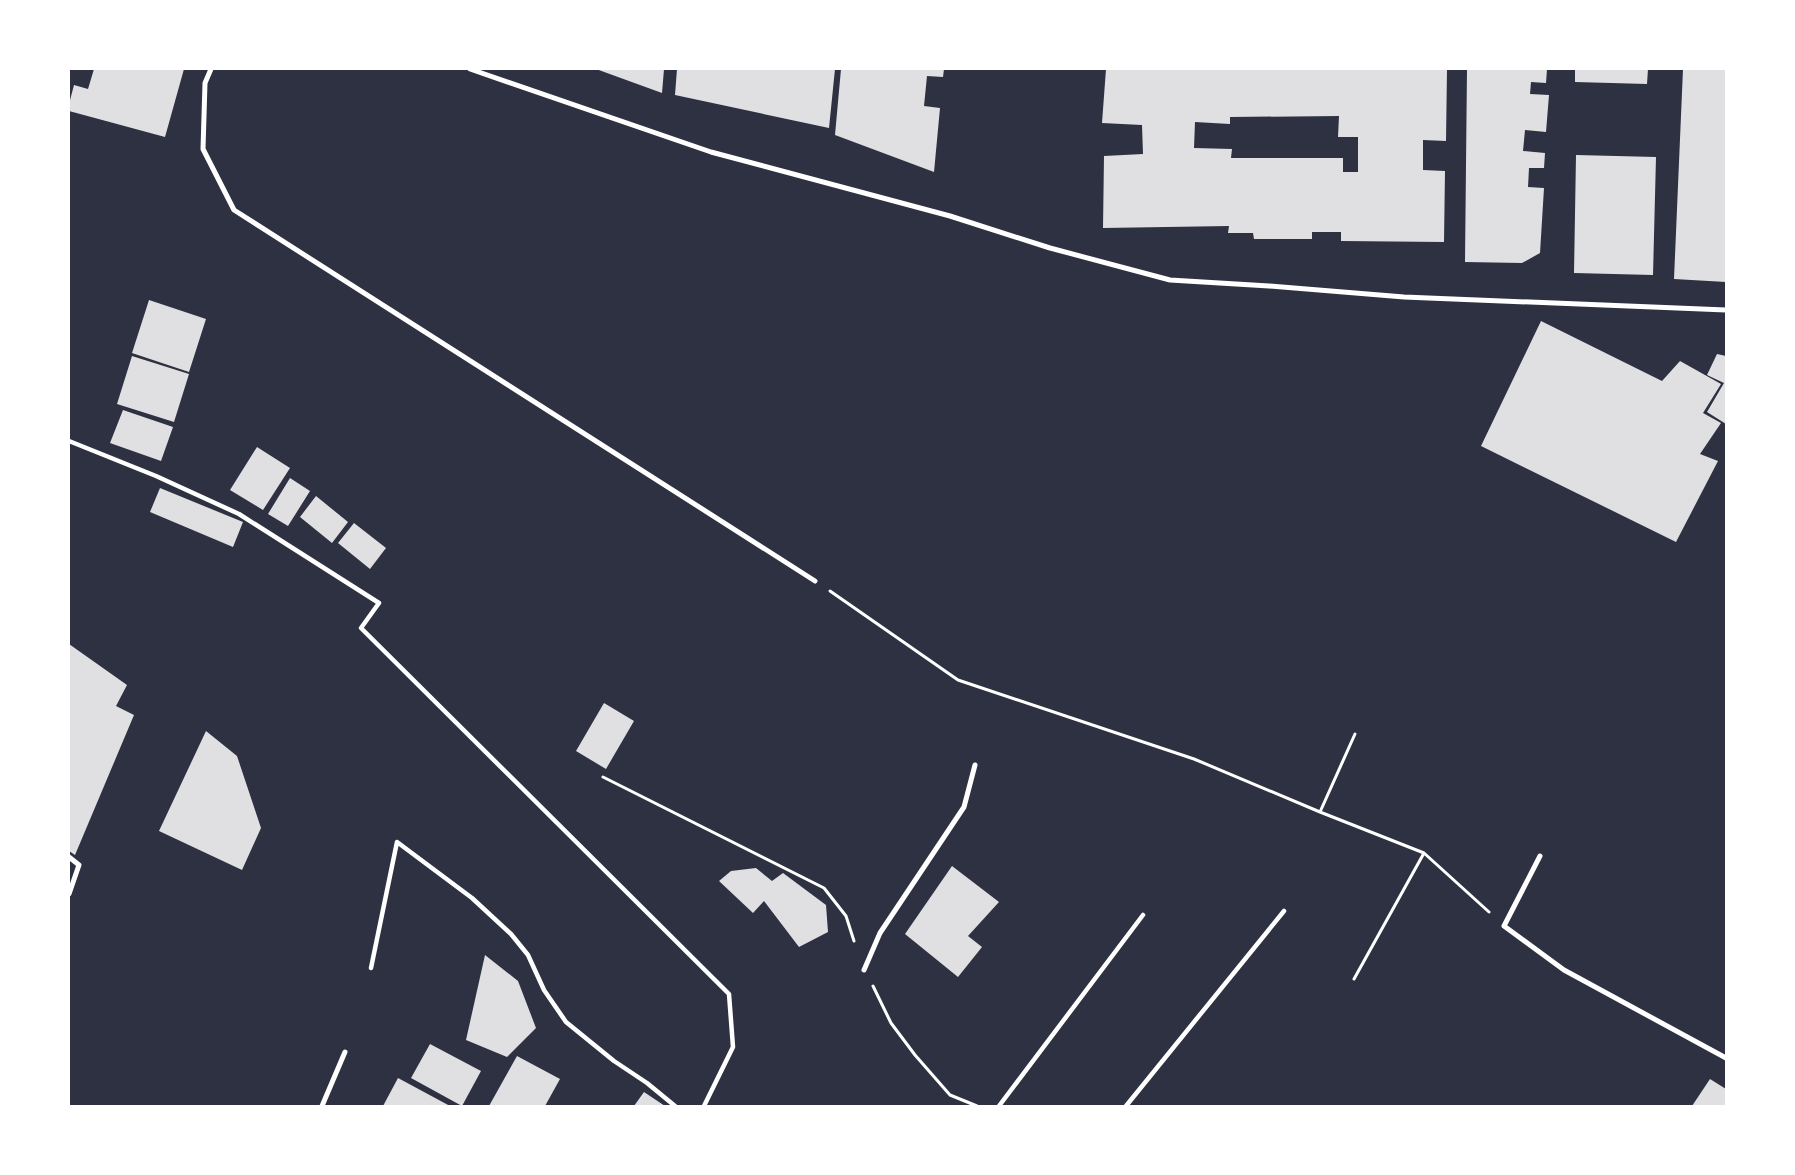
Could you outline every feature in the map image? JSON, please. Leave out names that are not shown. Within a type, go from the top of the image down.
[{"type":"street","points":[[211,69],[205,82],[203,149],[234,210],[815,581]]},
{"type":"street","points":[[470,69],[711,152],[950,216],[1050,248],[1170,280],[1404,297],[1726,310]]},
{"type":"street","points":[[69,441],[156,476],[239,514],[379,603],[361,628],[729,994],[733,1047],[704,1106]]},
{"type":"street","points":[[864,970],[880,933],[964,807],[974,765]]},
{"type":"street","points":[[371,968],[397,842],[472,898],[511,934],[528,955],[544,990],[566,1022],[614,1061],[647,1083],[675,1106]]},
{"type":"street","points":[[1540,856],[1504,926],[1564,970],[1726,1058]]},
{"type":"street","points":[[69,857],[79,865],[69,894]]},
{"type":"street","points":[[1126,1106],[1284,911]]},
{"type":"street","points":[[999,1106],[1143,915]]},
{"type":"street","points":[[322,1106],[344,1052]]},
{"type":"path","points":[[815,581],[958,680],[1194,759],[1424,853],[1504,926]]},
{"type":"path","points":[[1320,812],[1355,734]]},
{"type":"path","points":[[603,777],[824,888],[846,916],[864,970],[891,1024],[915,1056],[950,1095],[978,1106]]},
{"type":"path","points":[[1354,979],[1424,853]]},
{"type":"building","points":[[94,69],[184,69],[165,137],[69,111],[74,85],[88,89]]},
{"type":"building","points":[[596,69],[664,69],[662,93]]},
{"type":"building","points":[[677,69],[835,69],[829,128],[675,95]]},
{"type":"building","points":[[841,69],[944,69],[943,77],[927,76],[924,106],[940,108],[934,172],[835,135]]},
{"type":"building","points":[[1106,69],[1447,69],[1446,141],[1423,140],[1423,170],[1445,171],[1444,242],[1341,241],[1341,232],[1312,232],[1312,239],[1254,239],[1253,233],[1228,233],[1229,226],[1103,228],[1104,156],[1143,154],[1142,125],[1102,123]],"holes":[[[1339,116],[1338,137],[1358,137],[1358,172],[1343,172],[1343,158],[1231,158],[1232,149],[1194,148],[1195,122],[1230,124],[1230,117]]]},
{"type":"building","points":[[1467,69],[1547,69],[1546,83],[1531,82],[1530,94],[1549,95],[1546,132],[1525,130],[1523,151],[1545,153],[1544,168],[1529,168],[1528,187],[1544,188],[1540,253],[1522,263],[1465,262]]},
{"type":"building","points":[[1575,69],[1648,69],[1647,84],[1575,82]]},
{"type":"building","points":[[1683,69],[1726,69],[1726,282],[1674,279]]},
{"type":"building","points":[[1576,155],[1656,157],[1653,275],[1574,273]]},
{"type":"building","points":[[149,300],[206,319],[189,372],[132,353]]},
{"type":"building","points":[[1541,321],[1662,381],[1680,361],[1721,384],[1703,413],[1721,423],[1700,454],[1718,461],[1676,542],[1481,446]]},
{"type":"building","points":[[1717,354],[1726,356],[1726,424],[1707,412],[1724,383],[1707,375]]},
{"type":"building","points":[[132,356],[189,374],[174,422],[117,404]]},
{"type":"building","points":[[123,410],[173,427],[161,461],[110,443]]},
{"type":"building","points":[[257,447],[290,468],[263,510],[230,490]]},
{"type":"building","points":[[290,478],[310,491],[288,526],[268,514]]},
{"type":"building","points":[[160,488],[243,522],[233,547],[150,512]]},
{"type":"building","points":[[316,496],[348,522],[332,543],[300,517]]},
{"type":"building","points":[[354,523],[386,548],[370,569],[338,543]]},
{"type":"building","points":[[69,644],[127,685],[116,706],[134,715],[75,855],[69,851]]},
{"type":"building","points":[[604,703],[634,721],[606,769],[576,751]]},
{"type":"building","points":[[206,731],[237,756],[261,828],[242,870],[159,831]]},
{"type":"building","points":[[952,866],[999,902],[968,936],[982,947],[958,977],[905,934]]},
{"type":"building","points":[[756,868],[772,881],[783,873],[826,905],[828,932],[799,947],[764,901],[753,913],[719,881],[731,871]]},
{"type":"building","points":[[485,955],[518,981],[536,1028],[507,1057],[466,1040]]},
{"type":"building","points":[[430,1044],[481,1071],[462,1106],[411,1078]]},
{"type":"building","points":[[517,1056],[560,1079],[545,1106],[489,1106]]},
{"type":"building","points":[[398,1078],[450,1106],[383,1106]]},
{"type":"building","points":[[1710,1079],[1726,1089],[1726,1106],[1692,1106]]},
{"type":"building","points":[[644,1092],[665,1106],[634,1106]]}]
